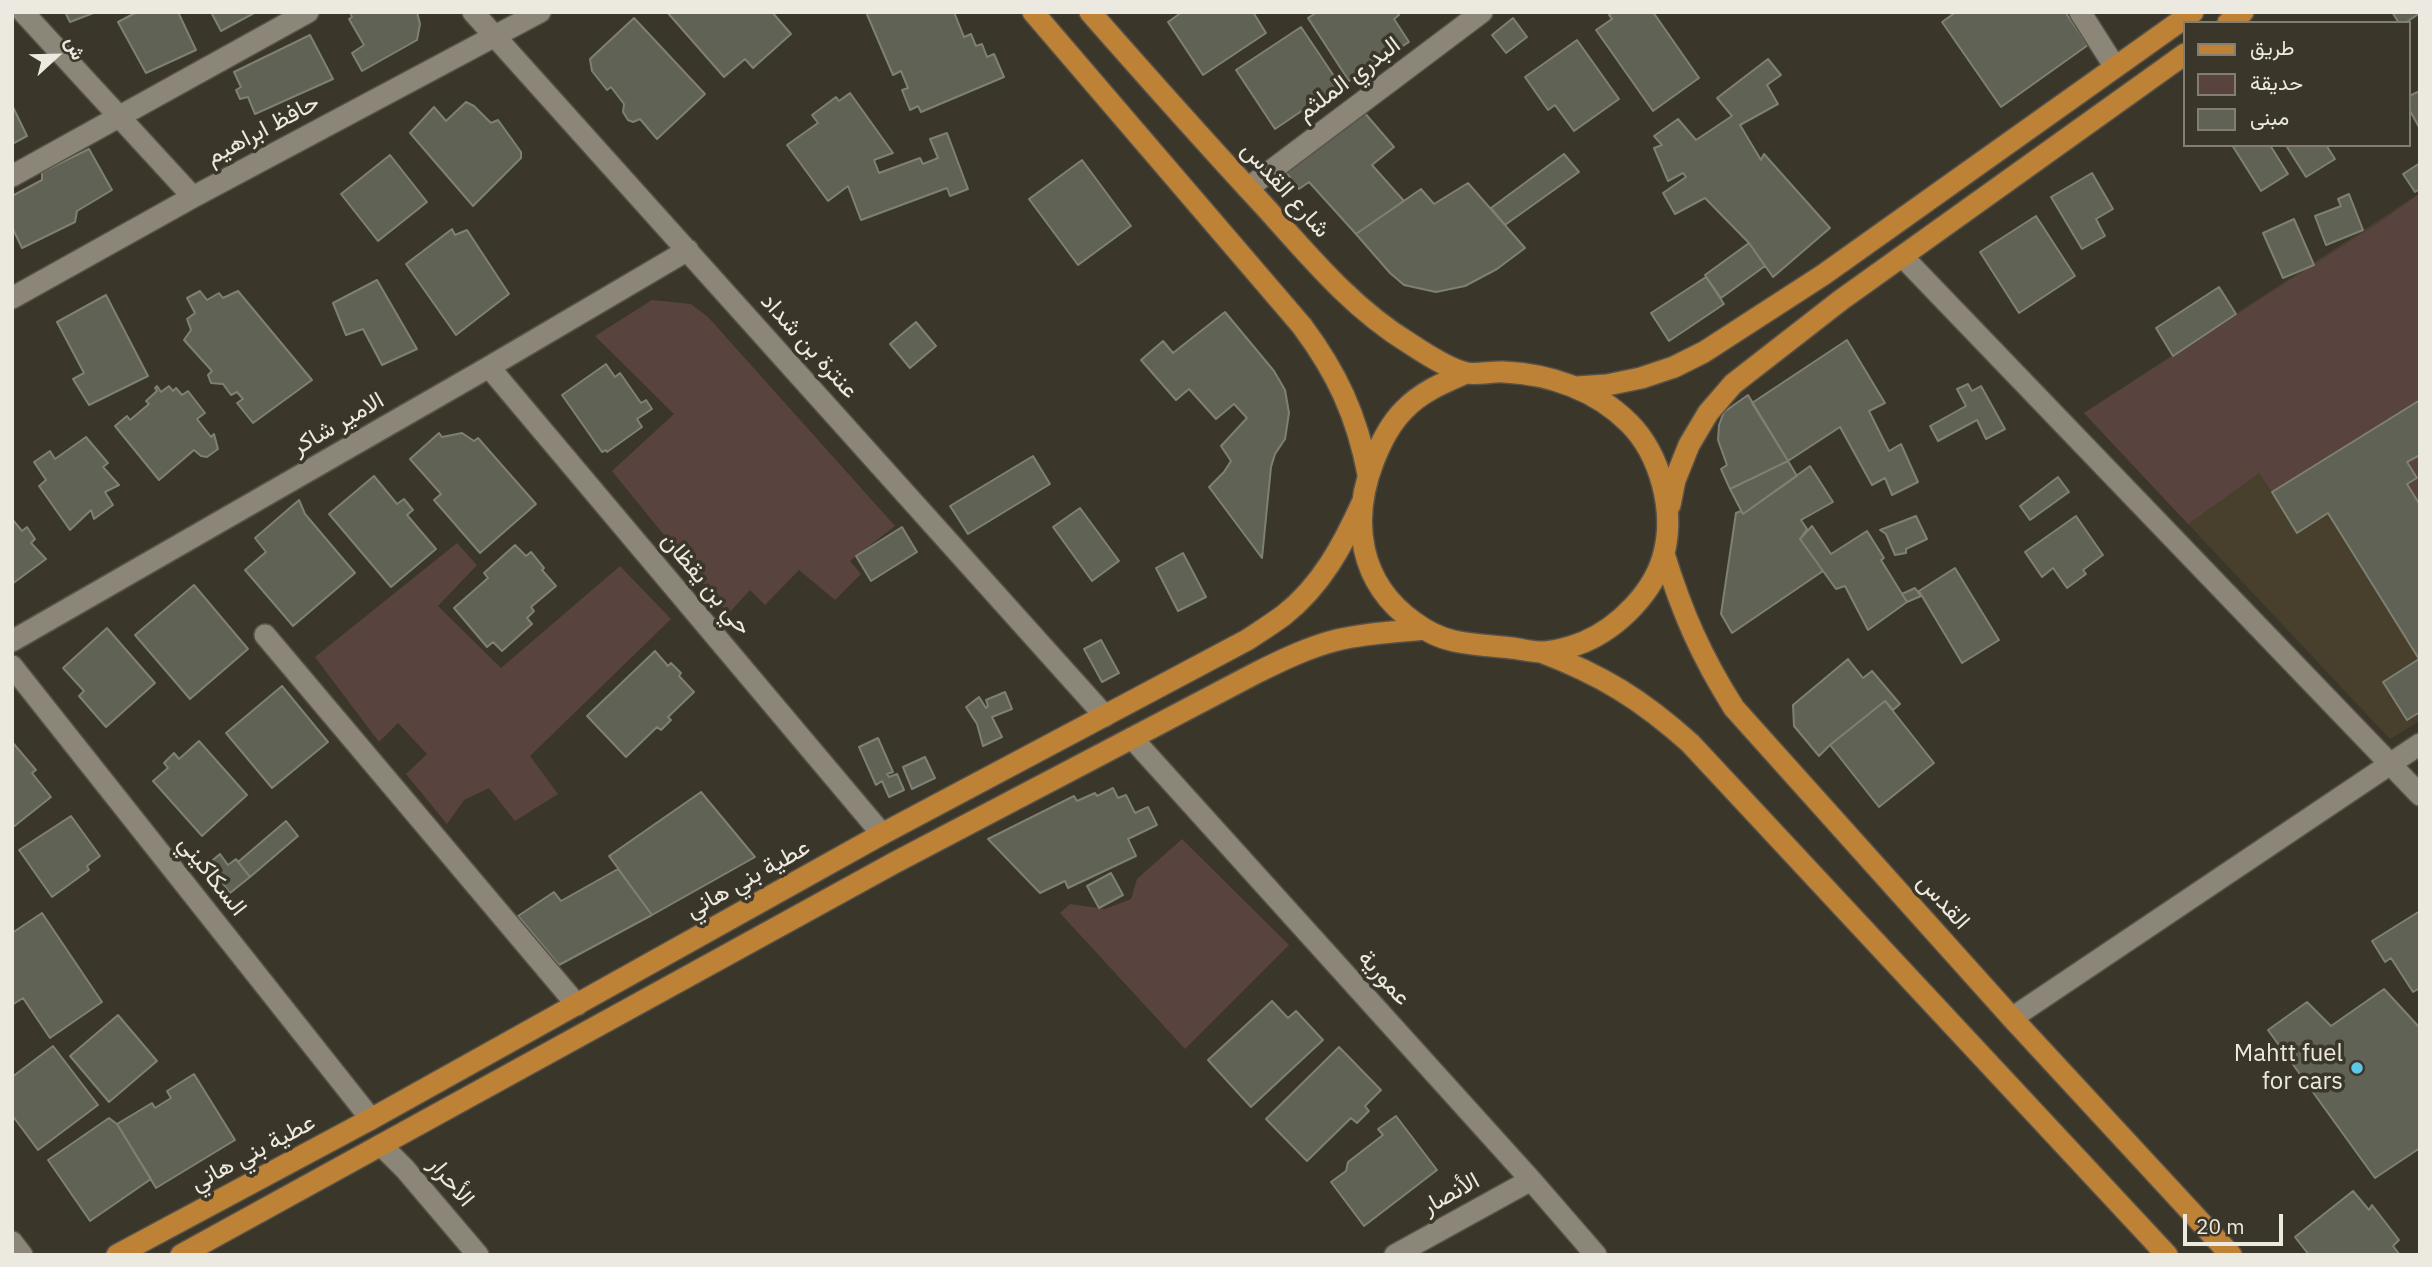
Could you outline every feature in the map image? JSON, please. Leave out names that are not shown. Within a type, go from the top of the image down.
[{"type":"main road","points":[[1032,12],[1315,343],[1352,410],[1368,474]]},
{"type":"main road","name":"شارع القدس","points":[[1090,12],[1357,305],[1409,344],[1466,373]]},
{"type":"main road","points":[[1577,387],[1607,385],[1641,378],[1674,367],[1704,352],[1823,275],[2193,12]]},
{"type":"main road","points":[[1541,652],[1582,643],[1618,622],[1646,592],[1664,554],[1667,518],[1675,480],[1689,445],[1708,413],[1733,384],[1841,300],[2184,55]]},
{"type":"main road","points":[[1667,518],[1662,484],[1650,453],[1631,425],[1606,403],[1577,387],[1540,376],[1503,372],[1466,373],[1433,387],[1404,410],[1382,439],[1368,474],[1362,503],[1361,533],[1367,563],[1380,589],[1400,612],[1424,629],[1451,640],[1541,652],[1582,668],[1621,689],[1657,714],[1690,743],[2167,1255]]},
{"type":"main road","name":"عطية بني هاني","points":[[117,1255],[371,1119],[882,834],[1247,640],[1285,614],[1317,582],[1342,545],[1362,503]]},
{"type":"main road","name":"القدس","points":[[1664,554],[1692,634],[1711,672],[1734,708],[2012,1018],[2231,1255]]},
{"type":"main road","points":[[181,1255],[894,863],[1295,654],[1336,640],[1424,629]]},
{"type":"street","points":[[23,12],[193,197]]},
{"type":"street","points":[[12,176],[308,12]]},
{"type":"street","name":"عنترة بن شداد","points":[[473,12],[1105,716]]},
{"type":"street","name":"حافظ ابراهيم","points":[[12,298],[193,197],[540,12]]},
{"type":"street","name":"البدري الملثم","points":[[1248,188],[1482,12]]},
{"type":"street","points":[[2080,12],[2115,67]]},
{"type":"street","name":"الامير شاكر","points":[[12,641],[688,250]]},
{"type":"street","points":[[1903,257],[2420,795]]},
{"type":"street","name":"حي بن يقظان","points":[[489,367],[882,834]]},
{"type":"street","points":[[265,635],[577,1005]]},
{"type":"street","name":"السكاكيني","points":[[12,666],[371,1119]]},
{"type":"street","name":"عمورية","points":[[1132,738],[1597,1255]]},
{"type":"street","points":[[2012,1018],[2420,744]]},
{"type":"street","name":"الأحرار","points":[[381,1145],[405,1168],[478,1255]]},
{"type":"street","name":"الأنصار","points":[[1395,1255],[1531,1180]]},
{"type":"street","points":[[12,1242],[22,1255]]},
{"type":"shaded area","points":[[2420,193],[2420,721],[2390,739],[2084,413]]},
{"type":"green space","points":[[2420,193],[2420,400],[2272,492],[2259,473],[2188,524],[2084,413],[2386,218]]},
{"type":"green space","points":[[652,300],[691,304],[708,317],[895,526],[850,561],[861,574],[835,600],[799,570],[765,605],[750,590],[728,614],[612,471],[674,414],[595,336]]},
{"type":"green space","points":[[2420,455],[2420,505],[2407,484],[2417,478],[2407,462]]},
{"type":"green space","points":[[457,543],[477,565],[438,606],[501,668],[620,566],[671,619],[530,756],[558,794],[515,821],[489,788],[464,800],[447,824],[406,774],[427,754],[398,723],[379,742],[315,657]]},
{"type":"green space","points":[[1182,839],[1289,945],[1185,1049],[1060,913],[1070,904],[1105,909],[1131,899],[1137,879]]},
{"type":"building","points":[[65,12],[96,12],[70,22]]},
{"type":"building","points":[[137,12],[178,12],[196,50],[146,73],[118,22]]},
{"type":"building","points":[[211,12],[256,12],[221,31]]},
{"type":"building","points":[[350,12],[417,12],[420,24],[417,40],[362,71],[352,53],[364,45],[349,19],[352,17]]},
{"type":"building","points":[[667,12],[772,12],[791,34],[753,68],[745,59],[724,77]]},
{"type":"building","points":[[866,12],[954,12],[964,37],[971,34],[976,46],[982,44],[987,57],[994,54],[1004,77],[921,112],[918,106],[910,110],[902,90],[908,88],[901,71],[893,75]]},
{"type":"building","points":[[1182,12],[1253,12],[1266,33],[1203,75],[1168,22]]},
{"type":"building","points":[[1317,12],[1397,12],[1399,15],[1394,19],[1409,42],[1349,81],[1308,18]]},
{"type":"building","points":[[1614,12],[1653,12],[1699,78],[1653,111],[1596,30],[1612,19],[1609,15]]},
{"type":"building","points":[[1956,12],[2065,12],[2088,45],[2001,107],[1942,22]]},
{"type":"building","points":[[2392,12],[2420,12],[2408,21],[2398,21]]},
{"type":"building","points":[[634,18],[705,94],[657,139],[640,119],[633,122],[628,120],[623,112],[624,104],[611,87],[607,90],[592,71],[590,59]]},
{"type":"building","points":[[1513,18],[1527,37],[1506,53],[1492,35]]},
{"type":"building","points":[[1301,27],[1340,85],[1275,129],[1236,70]]},
{"type":"building","points":[[310,35],[333,79],[255,114],[248,97],[240,99],[236,90],[241,87],[234,72]]},
{"type":"building","points":[[1577,40],[1619,99],[1574,131],[1555,105],[1548,110],[1525,77]]},
{"type":"building","points":[[1768,59],[1781,75],[1767,85],[1778,104],[1740,125],[1761,160],[1764,154],[1830,228],[1773,277],[1749,243],[1705,198],[1675,214],[1663,193],[1686,177],[1683,173],[1668,181],[1654,148],[1662,145],[1654,136],[1678,119],[1696,140],[1732,116],[1717,98]]},
{"type":"building","points":[[2420,91],[2420,129],[2411,113],[2411,95]]},
{"type":"building","points":[[850,93],[893,153],[874,160],[879,173],[920,158],[923,164],[938,158],[930,139],[947,133],[968,189],[950,196],[947,188],[861,220],[848,186],[828,201],[787,145],[818,123],[812,115],[836,97],[839,101]]},
{"type":"building","points":[[466,102],[491,123],[498,120],[521,152],[521,158],[473,206],[410,133],[434,107],[446,121]]},
{"type":"building","points":[[12,105],[27,136],[12,144]]},
{"type":"building","points":[[1363,111],[1394,147],[1372,165],[1404,201],[1356,234],[1309,182],[1299,189],[1282,167]]},
{"type":"building","points":[[2233,147],[2271,147],[2288,174],[2261,191]]},
{"type":"building","points":[[2287,147],[2327,147],[2335,159],[2306,177]]},
{"type":"building","points":[[89,149],[112,190],[77,211],[75,222],[22,248],[12,227],[12,196],[42,180],[42,172]]},
{"type":"building","points":[[1564,154],[1579,172],[1505,225],[1491,208]]},
{"type":"building","points":[[390,155],[427,202],[378,241],[341,194]]},
{"type":"building","points":[[1082,160],[1131,226],[1078,265],[1029,199]]},
{"type":"building","points":[[2420,163],[2420,189],[2415,192],[2403,174]]},
{"type":"building","points":[[2092,173],[2113,209],[2096,219],[2105,236],[2082,249],[2051,197]]},
{"type":"building","points":[[1468,183],[1525,248],[1497,269],[1465,286],[1436,292],[1404,285],[1356,234],[1421,189],[1434,204]]},
{"type":"building","points":[[2349,194],[2363,230],[2326,245],[2315,216],[2341,206],[2338,199]]},
{"type":"building","points":[[2036,216],[2075,276],[2019,313],[1980,252]]},
{"type":"building","points":[[2294,219],[2314,265],[2283,278],[2263,233]]},
{"type":"building","points":[[452,229],[455,235],[467,230],[509,294],[456,335],[406,264]]},
{"type":"building","points":[[1749,243],[1765,266],[1721,298],[1705,275]]},
{"type":"building","points":[[1706,277],[1724,304],[1669,341],[1651,313]]},
{"type":"building","points":[[377,280],[417,349],[382,365],[363,329],[346,335],[333,303]]},
{"type":"building","points":[[2219,287],[2236,314],[2173,356],[2156,328]]},
{"type":"building","points":[[200,291],[207,300],[219,293],[223,298],[238,291],[312,380],[253,423],[237,403],[243,399],[237,392],[231,395],[223,384],[211,383],[208,375],[212,371],[184,340],[191,330],[187,319],[195,313],[187,298]]},
{"type":"building","points":[[106,295],[148,376],[89,405],[73,379],[84,373],[57,322]]},
{"type":"building","points":[[1225,312],[1274,371],[1285,390],[1289,413],[1285,439],[1275,454],[1271,467],[1262,558],[1209,487],[1231,461],[1221,446],[1247,418],[1234,404],[1216,419],[1189,389],[1176,400],[1141,360],[1163,341],[1173,353]]},
{"type":"building","points":[[916,322],[936,346],[910,368],[890,344]]},
{"type":"building","points":[[1847,340],[1885,403],[1869,411],[1889,451],[1901,444],[1918,482],[1892,495],[1885,478],[1872,485],[1840,427],[1788,461],[1752,403]]},
{"type":"building","points":[[606,364],[615,377],[620,373],[641,403],[646,400],[652,409],[637,419],[642,427],[607,452],[602,452],[562,395]]},
{"type":"building","points":[[1968,384],[1972,391],[1981,386],[2005,429],[1986,439],[1977,420],[1938,441],[1930,426],[1966,406],[1957,389]]},
{"type":"building","points":[[157,386],[161,392],[169,386],[173,391],[176,388],[182,395],[188,391],[205,413],[197,419],[211,437],[214,434],[218,449],[207,457],[194,450],[159,480],[115,426],[127,416],[130,420],[149,404],[146,401],[157,391]]},
{"type":"building","points":[[1748,395],[1788,461],[1730,489],[1721,469],[1727,465],[1718,440],[1719,425],[1724,412]]},
{"type":"building","points":[[2420,400],[2420,455],[2407,462],[2417,478],[2407,484],[2420,505],[2420,712],[2407,720],[2383,682],[2419,659],[2328,513],[2297,533],[2272,492]]},
{"type":"building","points":[[439,433],[442,437],[462,433],[474,441],[478,438],[536,504],[480,553],[434,500],[441,494],[410,459]]},
{"type":"building","points":[[86,437],[108,463],[103,467],[119,485],[105,492],[113,505],[94,519],[91,510],[70,530],[39,486],[46,480],[34,462],[50,451],[55,459]]},
{"type":"building","points":[[1033,456],[1050,484],[968,534],[950,506]]},
{"type":"building","points":[[1788,461],[1797,476],[1743,514],[1730,489]]},
{"type":"building","points":[[1810,466],[1833,502],[1801,520],[1807,529],[1800,539],[1823,571],[1732,633],[1721,614],[1736,513],[1741,511],[1743,514]]},
{"type":"building","points":[[374,476],[397,504],[404,499],[413,510],[407,515],[436,549],[391,587],[329,514]]},
{"type":"building","points":[[2058,477],[2069,492],[2030,520],[2020,506]]},
{"type":"building","points":[[299,500],[305,514],[355,573],[293,626],[245,570],[266,552],[255,538]]},
{"type":"building","points":[[1080,508],[1119,561],[1092,581],[1053,527]]},
{"type":"building","points":[[1916,516],[1927,539],[1906,549],[1906,553],[1895,555],[1886,534],[1880,530]]},
{"type":"building","points":[[2076,516],[2103,555],[2083,570],[2086,574],[2067,588],[2053,568],[2042,577],[2025,552]]},
{"type":"building","points":[[12,519],[22,531],[27,527],[35,539],[31,543],[46,559],[12,584]]},
{"type":"building","points":[[1812,526],[1831,554],[1867,531],[1907,602],[1868,630],[1845,586],[1836,589],[1800,539]]},
{"type":"building","points":[[902,527],[917,552],[871,581],[856,556]]},
{"type":"building","points":[[515,545],[526,556],[531,552],[556,586],[531,607],[534,611],[527,618],[532,624],[502,651],[493,642],[487,647],[454,608],[488,578],[484,573]]},
{"type":"building","points":[[1183,553],[1206,597],[1178,611],[1156,568]]},
{"type":"building","points":[[1955,568],[1999,640],[1962,663],[1919,591]]},
{"type":"building","points":[[194,585],[248,649],[190,699],[135,635]]},
{"type":"building","points":[[1915,588],[1921,596],[1907,602],[1902,594]]},
{"type":"building","points":[[107,628],[155,683],[106,727],[79,696],[84,691],[63,668]]},
{"type":"building","points":[[1101,640],[1119,673],[1102,682],[1084,649]]},
{"type":"building","points":[[655,651],[668,666],[671,663],[681,673],[679,676],[694,692],[668,717],[671,720],[661,730],[657,727],[626,757],[587,716]]},
{"type":"building","points":[[1848,659],[1863,678],[1872,671],[1900,704],[1893,710],[1885,701],[1819,756],[1794,726],[1793,705]]},
{"type":"building","points":[[282,686],[328,742],[272,788],[226,733]]},
{"type":"building","points":[[1005,692],[1012,709],[992,717],[1002,737],[983,746],[977,724],[966,707],[979,697],[986,708],[986,700]]},
{"type":"building","points":[[1885,701],[1934,763],[1879,807],[1830,745]]},
{"type":"building","points":[[878,738],[893,772],[887,774],[889,777],[897,774],[904,790],[889,797],[882,781],[876,785],[859,747]]},
{"type":"building","points":[[199,741],[247,795],[202,836],[153,781],[168,768],[164,763],[174,753],[179,759]]},
{"type":"building","points":[[13,743],[36,770],[32,773],[51,797],[12,828]]},
{"type":"building","points":[[925,757],[935,778],[912,789],[903,767]]},
{"type":"building","points":[[1113,788],[1118,798],[1126,795],[1135,813],[1148,807],[1157,825],[1128,839],[1136,856],[1068,888],[1065,881],[1040,893],[988,839],[1074,796],[1077,801]]},
{"type":"building","points":[[701,792],[755,857],[652,915],[609,856]]},
{"type":"building","points":[[71,816],[100,856],[87,866],[89,870],[52,897],[19,850]]},
{"type":"building","points":[[286,821],[298,836],[250,877],[238,862]]},
{"type":"building","points":[[220,854],[228,865],[236,859],[250,877],[230,893],[208,864]]},
{"type":"building","points":[[618,869],[652,915],[559,965],[518,916],[554,892],[561,901]]},
{"type":"building","points":[[1111,873],[1123,895],[1099,908],[1087,886]]},
{"type":"building","points":[[2420,911],[2420,988],[2413,992],[2391,958],[2385,962],[2372,941]]},
{"type":"building","points":[[42,913],[102,1002],[50,1038],[23,998],[12,1005],[12,933]]},
{"type":"building","name":"Mahtt fuel for cars","points":[[2384,989],[2420,1028],[2420,1148],[2375,1178],[2268,1030],[2307,1002],[2331,1026]]},
{"type":"building","points":[[1272,1001],[1288,1018],[1296,1011],[1323,1040],[1251,1107],[1208,1060]]},
{"type":"building","points":[[118,1015],[157,1061],[109,1102],[70,1056]]},
{"type":"building","points":[[53,1046],[98,1105],[38,1150],[12,1115],[12,1077]]},
{"type":"building","points":[[1339,1047],[1381,1090],[1365,1106],[1369,1111],[1357,1123],[1351,1118],[1307,1161],[1266,1119]]},
{"type":"building","points":[[194,1074],[235,1140],[156,1188],[117,1124],[152,1103],[155,1108],[171,1098],[167,1091]]},
{"type":"building","points":[[1396,1116],[1437,1170],[1364,1226],[1331,1182],[1346,1171],[1348,1162],[1383,1135],[1378,1129]]},
{"type":"building","points":[[109,1118],[117,1124],[151,1179],[90,1221],[48,1160]]},
{"type":"building","points":[[2353,1191],[2369,1210],[2372,1205],[2399,1240],[2393,1246],[2400,1255],[2309,1255],[2295,1237]]},
{"type":"place","name":"Mahtt fuel for cars","points":[[2357,1068]]}]
